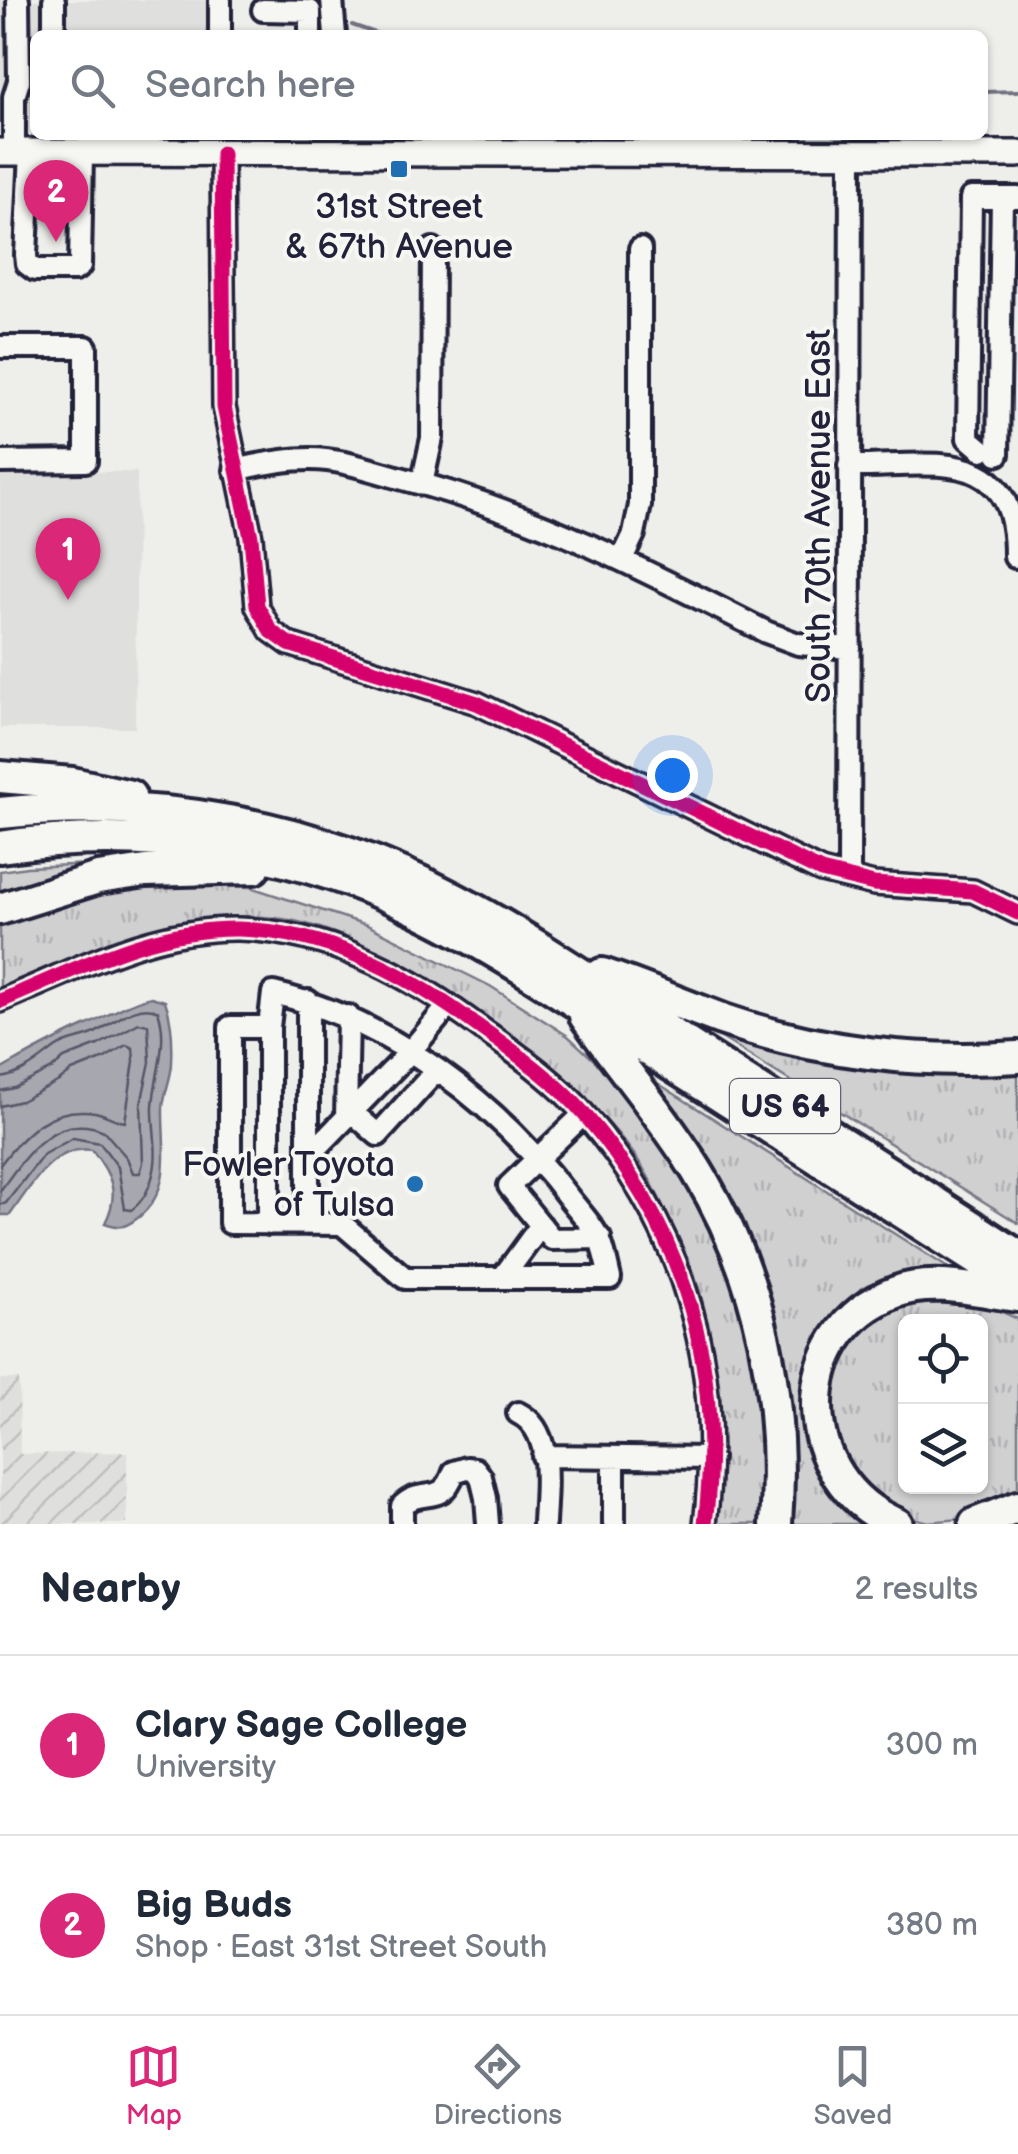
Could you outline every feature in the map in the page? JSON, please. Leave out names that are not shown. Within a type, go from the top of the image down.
[{"type":"highway","points":[[0,776],[72,783],[250,824]]},
{"type":"highway","name":"US 64","points":[[0,813],[119,808],[250,824],[350,852],[406,875],[456,899],[552,957],[1018,1256]]},
{"type":"highway","name":"US 64","points":[[0,846],[80,838],[136,838],[231,850],[302,866],[408,905],[488,948],[1018,1286]]},
{"type":"highway","points":[[0,910],[98,878],[146,871],[302,866]]},
{"type":"highway","points":[[552,957],[726,1020],[826,1046],[926,1058],[1018,1057]]},
{"type":"highway","points":[[578,1005],[697,1170],[742,1266],[758,1312],[775,1397],[776,1524]]},
{"type":"highway","points":[[898,1524],[860,1504],[833,1472],[824,1454],[817,1424],[817,1394],[830,1352],[865,1309],[898,1291],[940,1286],[1018,1296]]},
{"type":"highway","points":[[975,1524],[1018,1510]]},
{"type":"highway","points":[[1006,1524],[1018,1510]]},
{"type":"main road","points":[[15,152],[68,147],[335,144],[1018,154]]},
{"type":"street","points":[[18,0],[19,81],[7,97],[27,264],[35,270],[75,270],[80,266],[68,147]]},
{"type":"street","points":[[54,0],[54,30]]},
{"type":"street","points":[[220,0],[220,30]]},
{"type":"street","points":[[332,0],[334,30]]},
{"type":"street","points":[[263,10],[310,11],[310,30]]},
{"type":"street","points":[[216,147],[223,385],[235,470],[248,522],[255,592],[262,618],[270,630],[290,644],[478,703],[789,858],[849,878],[911,888],[972,891],[1018,913]]},
{"type":"street","name":"South 70th Avenue East","points":[[849,878],[851,154]]},
{"type":"street","points":[[971,198],[1010,198],[999,454],[968,438],[971,198]]},
{"type":"street","points":[[622,559],[637,524],[640,505],[640,248]]},
{"type":"street","points":[[422,484],[432,438],[433,249]]},
{"type":"street","points":[[0,347],[86,348],[86,461],[0,462]]},
{"type":"street","points":[[973,471],[999,454]]},
{"type":"street","points":[[235,470],[312,459],[422,484],[538,521],[766,632],[798,644],[850,648]]},
{"type":"street","points":[[849,466],[950,467],[973,471],[993,482],[1007,500],[1014,520],[1015,557]]},
{"type":"street","points":[[0,1001],[151,939],[203,930],[240,929],[305,938],[376,962],[448,1005],[536,1068],[584,1114],[624,1167],[655,1220],[688,1291],[710,1409],[711,1458],[705,1524]]},
{"type":"street","points":[[269,1224],[269,1027],[273,993],[348,1016],[483,1102],[540,1158],[600,1238],[610,1278],[406,1278],[308,1191]]},
{"type":"street","points":[[308,1001],[308,1224]]},
{"type":"street","points":[[308,1157],[409,1053],[448,1005]]},
{"type":"street","points":[[348,1016],[349,1115]]},
{"type":"street","points":[[269,1027],[230,1027],[230,1223],[342,1224]]},
{"type":"street","points":[[349,1115],[378,1135],[436,1071]]},
{"type":"street","points":[[584,1114],[508,1186],[552,1238],[600,1238]]},
{"type":"street","points":[[503,1277],[541,1226]]},
{"type":"street","points":[[518,1413],[536,1426],[543,1442],[544,1524]]},
{"type":"street","points":[[543,1456],[711,1458]]},
{"type":"street","points":[[614,1457],[614,1524]]},
{"type":"street","points":[[402,1524],[402,1506],[408,1500],[446,1490],[454,1472],[467,1468],[475,1470],[486,1498],[488,1524]]},
{"type":"shaded area","points":[[0,0],[228,0],[228,30],[30,30],[30,120],[0,121]]},
{"type":"shaded area","points":[[0,471],[137,472],[135,728],[0,728]]},
{"type":"shaded area","points":[[0,1379],[19,1379],[20,1454],[127,1452],[127,1524],[0,1524]]},
{"type":"green space","points":[[116,863],[0,903],[0,871]]},
{"type":"green space","points":[[140,883],[250,887],[367,925],[490,986],[568,1036],[607,1072],[652,1123],[719,1232],[759,1349],[766,1524],[716,1524],[719,1407],[707,1321],[695,1276],[649,1178],[592,1105],[549,1065],[479,1012],[417,973],[349,939],[304,923],[246,916],[209,918],[138,934],[0,987],[0,920],[82,894]]},
{"type":"green space","points":[[683,1014],[1018,1063],[1018,1223]]},
{"type":"green space","points":[[637,1070],[967,1280],[890,1287],[811,1390],[876,1524],[785,1524],[774,1340]]},
{"type":"green space","points":[[917,1294],[980,1302],[1018,1319],[1018,1492],[1004,1503],[961,1519],[928,1522],[890,1512],[841,1465],[826,1406],[832,1372],[855,1331]]},
{"type":"water","points":[[151,997],[165,1001],[171,1023],[172,1068],[163,1108],[162,1180],[150,1206],[127,1225],[105,1223],[113,1194],[109,1176],[92,1150],[78,1150],[54,1160],[10,1215],[0,1215],[0,1070],[125,1006]]},
{"type":"waterway","points":[[352,25],[366,30]]},
{"type":"waterway","points":[[988,92],[1018,91]]},
{"type":"cycle path","points":[[222,153],[224,407],[251,537],[257,606],[271,631],[289,644],[477,703],[821,871],[874,884],[973,891],[1018,913]]},
{"type":"cycle path","points":[[0,1001],[116,953],[175,935],[206,930],[269,931],[330,945],[388,970],[442,1001],[514,1052],[585,1115],[620,1160],[673,1256],[690,1306],[709,1412],[705,1524]]},
{"type":"place","name":"31st Street & 67th Avenue","points":[[399,169]]},
{"type":"place","name":"Big Buds","points":[[56,242]]},
{"type":"place","name":"Clary Sage College","points":[[68,600]]},
{"type":"place","name":"Fowler Toyota of Tulsa","points":[[415,1184]]}]
